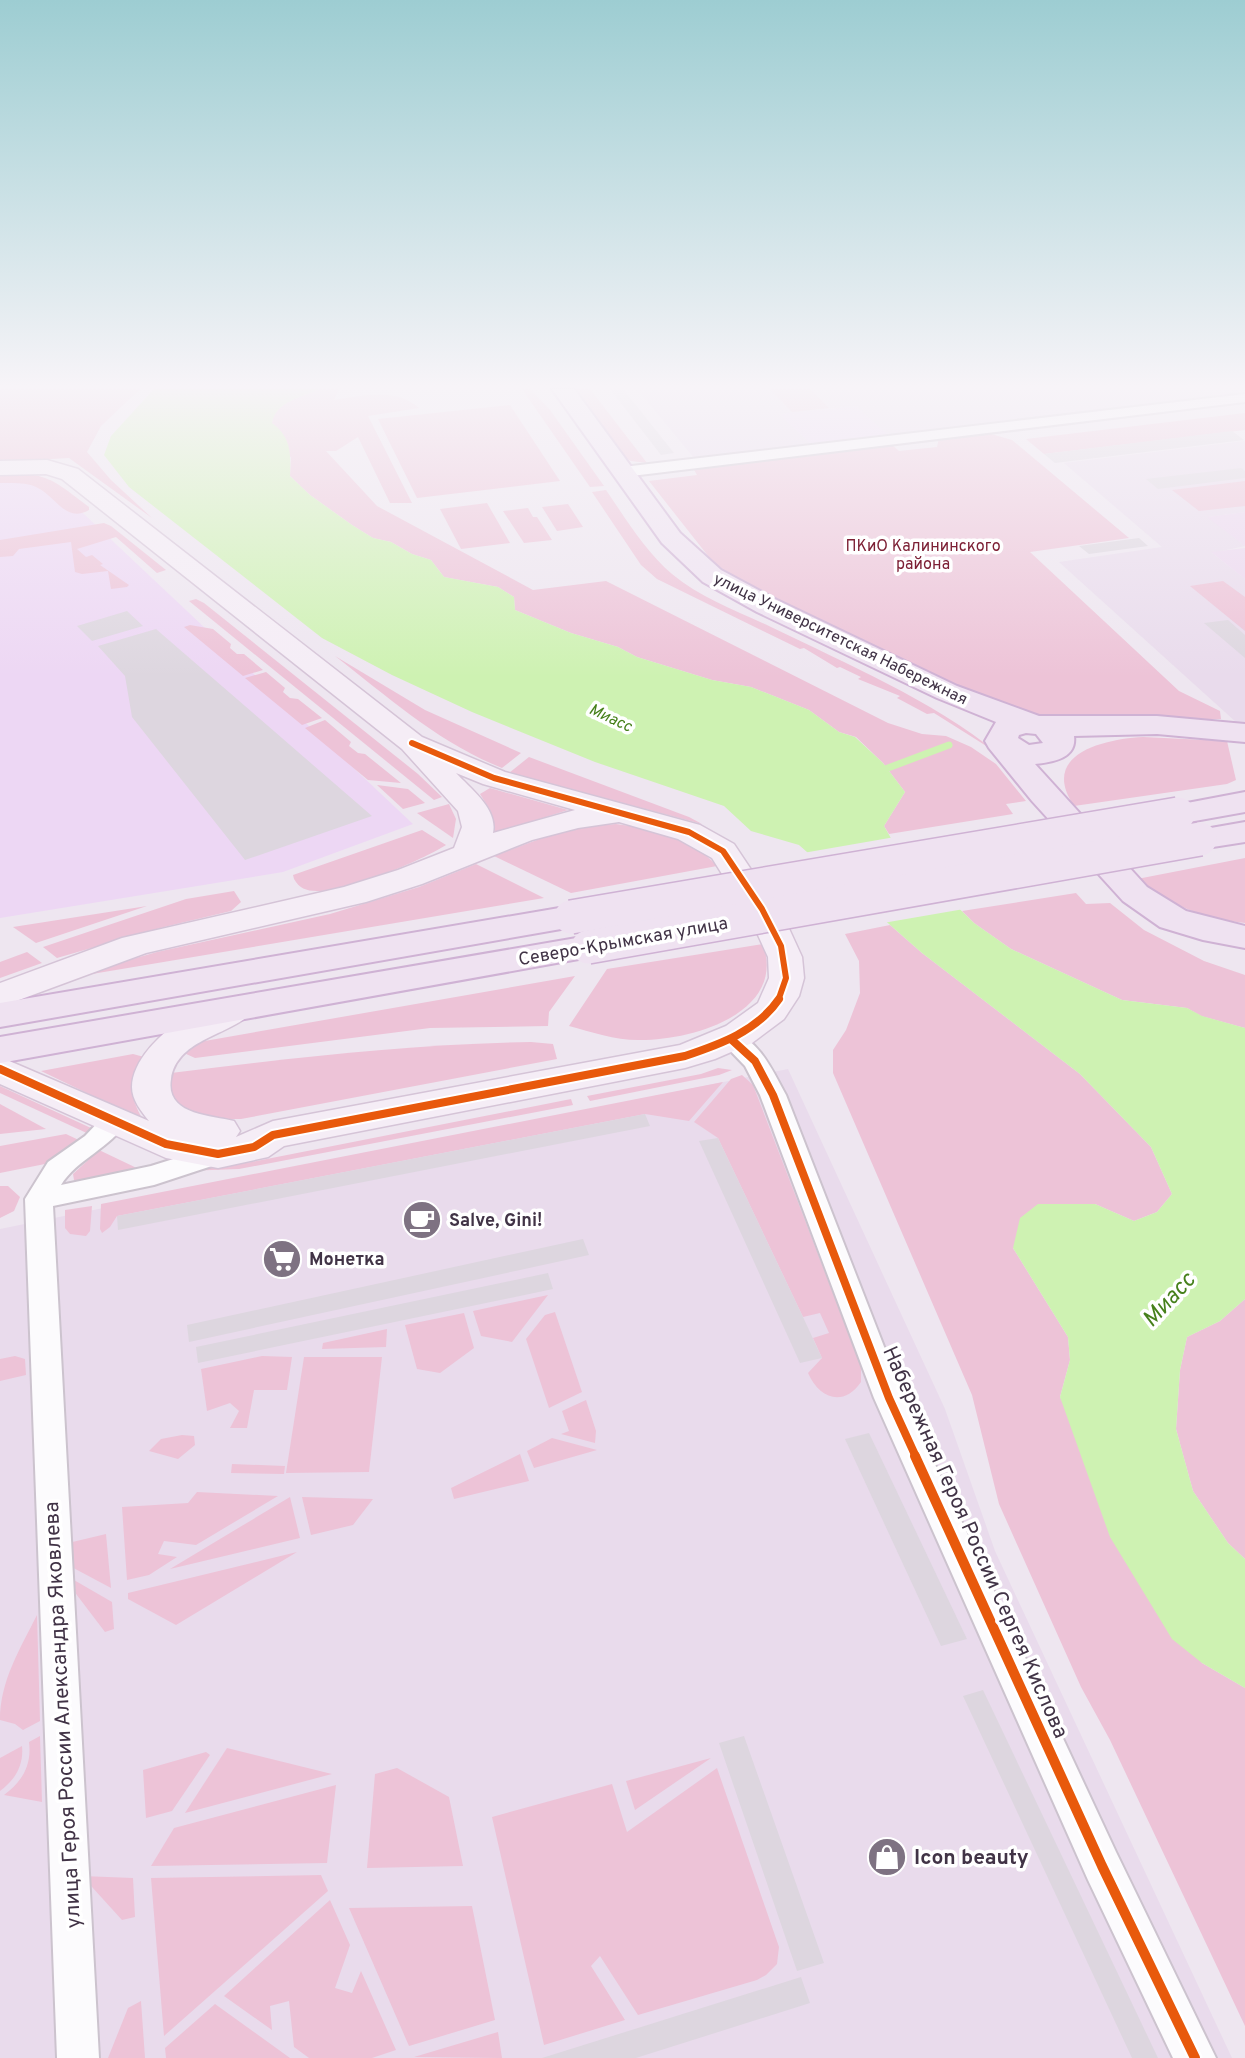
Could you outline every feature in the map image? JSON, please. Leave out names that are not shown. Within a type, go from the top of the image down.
[{"type":"main road","name":"улица Университетская Набережная","points":[[613,485],[648,535],[675,566],[738,605],[939,703],[1006,745]]},
{"type":"main road","name":"улица Университетская Набережная","points":[[632,485],[671,538],[712,576],[947,692],[1005,715],[1046,738]]},
{"type":"main road","points":[[1245,733],[1175,728],[1116,735],[1046,738],[1026,724],[1007,728],[1002,739],[1043,794],[1123,881],[1152,907],[1173,919],[1202,929],[1245,937]]},
{"type":"main road","points":[[1046,738],[1050,781],[1059,809]]},
{"type":"main road","name":"Северо-Крымская улица","points":[[0,1015],[579,932],[1189,827],[1245,802]]},
{"type":"main road","name":"Северо-Крымская улица","points":[[1189,827],[1245,832]]},
{"type":"main road","name":"Северо-Крымская улица","points":[[0,1050],[237,1008],[579,932]]},
{"type":"street","points":[[84,485],[412,743],[473,809],[478,827],[468,852]]},
{"type":"street","points":[[40,1199],[154,1175],[218,1154],[254,1147],[273,1135],[685,1056],[732,1040],[753,1028],[771,1010],[782,992],[786,968],[780,944],[733,863],[723,852],[689,832],[494,778],[412,743]]},
{"type":"street","points":[[0,996],[64,969],[153,940],[370,890],[526,832],[572,820],[630,815]]},
{"type":"street","points":[[237,1008],[204,1023],[161,1058],[151,1084],[154,1101],[166,1115],[182,1125],[209,1131],[251,1130],[273,1135]]},
{"type":"street","name":"Набережная Героя России Сергея Кислова","points":[[732,1040],[755,1061],[773,1096],[889,1398],[1102,1866],[1195,2058]]},
{"type":"street","points":[[0,1069],[166,1144],[218,1154]]},
{"type":"street","points":[[40,1199],[57,1168],[93,1142],[114,1121]]},
{"type":"street","name":"улица Героя России Александра Яковлева","points":[[40,1199],[78,2058]]},
{"type":"shaded area","points":[[0,485],[53,485],[413,824],[283,872],[0,918]]},
{"type":"shaded area","points":[[1090,485],[1245,485],[1245,512],[1208,517],[1245,546],[1212,553],[1245,579],[1245,723],[1236,722],[1059,562],[1162,547]]},
{"type":"shaded area","points":[[1153,485],[1189,485],[1158,489]]},
{"type":"shaded area","points":[[1245,512],[1245,546],[1207,517]]},
{"type":"shaded area","points":[[1139,538],[1148,546],[1089,554],[1079,546]]},
{"type":"shaded area","points":[[1245,548],[1245,579],[1211,552]]},
{"type":"shaded area","points":[[127,611],[143,626],[92,641],[77,626]]},
{"type":"shaded area","points":[[1228,620],[1245,635],[1245,658],[1204,623]]},
{"type":"shaded area","points":[[156,629],[372,816],[245,860],[132,717],[125,676],[98,646]]},
{"type":"shaded area","points":[[788,1069],[945,1409],[995,1551],[1232,2058],[0,2058],[0,1229]]},
{"type":"shaded area","points":[[645,1114],[650,1126],[118,1230],[117,1216]]},
{"type":"shaded area","points":[[718,1138],[822,1358],[800,1363],[699,1141]]},
{"type":"shaded area","points":[[583,1239],[589,1255],[189,1342],[187,1325]]},
{"type":"shaded area","points":[[548,1273],[553,1289],[198,1363],[196,1347]]},
{"type":"shaded area","points":[[869,1433],[967,1639],[941,1646],[845,1439]]},
{"type":"shaded area","points":[[983,1690],[1158,2058],[1132,2058],[963,1696]]},
{"type":"shaded area","points":[[744,1736],[824,1963],[797,1971],[719,1743]]},
{"type":"shaded area","points":[[801,1977],[810,2003],[636,2058],[542,2058]]},
{"type":"green space","points":[[30,485],[59,485],[89,507],[89,510],[81,513],[68,511]]},
{"type":"green space","points":[[106,485],[116,485],[152,518]]},
{"type":"green space","points":[[300,485],[358,485],[377,506],[533,590],[606,581],[888,723],[922,734],[946,736],[971,747],[996,764],[1026,801],[1006,804],[1013,814],[889,834],[884,826],[905,792],[883,763],[856,737],[839,732],[809,710],[751,687],[712,680],[637,657],[618,647],[571,633],[515,610],[514,597],[498,587],[444,577],[431,560],[412,554],[391,542],[373,538]]},
{"type":"green space","points":[[381,485],[403,485],[412,503],[390,503]]},
{"type":"green space","points":[[411,485],[526,485],[417,498]]},
{"type":"green space","name":"ПКиО Калининского района","points":[[652,485],[1066,485],[1129,538],[1030,552],[1179,691],[1220,711],[1221,719],[1045,719],[990,702],[766,596],[716,566]]},
{"type":"green space","points":[[1212,485],[1245,485],[1245,506],[1199,511],[1172,490]]},
{"type":"green space","points":[[606,490],[653,555],[683,583],[720,604],[859,669],[917,700],[973,734],[999,754],[934,713],[927,714],[897,698],[900,696],[858,679],[861,677],[837,668],[804,648],[800,649],[657,579],[641,565],[592,492]]},
{"type":"green space","points":[[487,503],[510,543],[461,549],[440,509]]},
{"type":"green space","points":[[568,504],[583,527],[557,531],[542,507]]},
{"type":"green space","points":[[528,508],[552,540],[524,543],[503,511]]},
{"type":"green space","points":[[104,523],[166,570],[157,573],[116,537],[77,549],[86,557],[92,555],[103,564],[100,565],[129,585],[127,587],[111,589],[108,571],[82,574],[75,572],[71,542],[19,549],[13,556],[0,557],[0,540]]},
{"type":"green space","points":[[1223,581],[1245,597],[1245,631],[1190,586]]},
{"type":"green space","points":[[196,599],[418,774],[442,797],[434,800],[189,601]]},
{"type":"green space","points":[[190,625],[213,629],[231,644],[230,648],[237,654],[244,654],[263,670],[243,676],[184,627]]},
{"type":"green space","points":[[335,656],[425,710],[521,753],[502,768],[479,758],[415,718]]},
{"type":"green space","points":[[266,672],[285,688],[283,692],[290,698],[298,699],[322,718],[302,725],[245,678]]},
{"type":"green space","points":[[325,720],[351,742],[349,746],[358,753],[365,754],[401,783],[368,780],[305,728]]},
{"type":"green space","points":[[1143,737],[1227,741],[1236,780],[1227,784],[1074,806],[1065,788],[1065,774],[1070,762],[1095,746]]},
{"type":"green space","points":[[529,757],[689,817],[702,824],[509,773]]},
{"type":"green space","points":[[377,785],[408,789],[425,803],[403,809]]},
{"type":"green space","points":[[490,788],[568,810],[495,833],[490,810],[480,794]]},
{"type":"green space","points":[[449,804],[456,819],[453,838],[417,813]]},
{"type":"green space","points":[[616,824],[671,836],[695,848],[717,866],[571,893],[494,856],[569,828]]},
{"type":"green space","points":[[422,830],[446,845],[402,867],[330,890],[309,890],[301,887],[294,879],[293,875]]},
{"type":"green space","points":[[1245,858],[1245,923],[1215,918],[1187,909],[1161,896],[1137,879]]},
{"type":"green space","points":[[476,864],[544,898],[92,974],[87,972],[157,952],[330,914],[419,887]]},
{"type":"green space","points":[[234,891],[241,902],[231,911],[57,958],[43,947],[186,899]]},
{"type":"green space","points":[[1076,893],[1086,904],[1110,903],[1144,930],[1204,961],[1245,975],[1245,1028],[1201,1016],[1187,1008],[1122,1000],[1011,949],[974,923],[962,911]]},
{"type":"green space","points":[[147,906],[36,943],[13,927]]},
{"type":"green space","points":[[890,925],[922,953],[1080,1074],[1151,1147],[1172,1194],[1157,1212],[1134,1221],[1095,1204],[1013,1248],[1068,1337],[1070,1360],[1060,1397],[1202,1663],[1245,1688],[1245,2026],[1110,1740],[1081,1687],[999,1504],[972,1395],[833,1073],[833,1050],[846,1030],[860,993],[859,961],[845,934]]},
{"type":"green space","points":[[763,944],[767,968],[761,989],[748,1005],[729,1019],[707,1029],[659,1039],[629,1040],[569,1026],[607,969]]},
{"type":"green space","points":[[27,952],[42,963],[0,978],[0,962]]},
{"type":"green space","points":[[575,976],[549,1012],[548,1026],[430,1028],[195,1058],[184,1053],[199,1042]]},
{"type":"green space","points":[[531,1042],[553,1044],[557,1059],[241,1119],[204,1119],[175,1105],[169,1084],[171,1073],[261,1062],[395,1049]]},
{"type":"green space","points":[[133,1054],[144,1057],[135,1075],[132,1089],[143,1120],[41,1071]]},
{"type":"green space","points":[[718,1068],[732,1070],[719,1075],[590,1101],[587,1096],[701,1074]]},
{"type":"green space","points":[[742,1075],[753,1085],[861,1366],[861,1382],[847,1395],[832,1397],[818,1389],[813,1382],[808,1373],[822,1358],[813,1338],[829,1333],[820,1313],[803,1317],[718,1138],[694,1122],[731,1079]]},
{"type":"green space","points":[[723,1082],[689,1121],[645,1114],[117,1216],[110,1227],[102,1233],[100,1229],[101,1204]]},
{"type":"green space","points":[[0,1086],[91,1128],[91,1135],[0,1093]]},
{"type":"green space","points":[[571,1099],[573,1105],[239,1169],[185,1171],[246,1163]]},
{"type":"green space","points":[[0,1104],[46,1129],[0,1134]]},
{"type":"green space","points":[[66,1134],[83,1142],[50,1163],[0,1173],[0,1146]]},
{"type":"green space","points":[[99,1150],[143,1171],[84,1183],[74,1180],[73,1174]]},
{"type":"green space","points":[[0,1186],[8,1186],[20,1197],[14,1211],[0,1218]]},
{"type":"green space","points":[[92,1206],[90,1231],[86,1236],[70,1234],[65,1228],[65,1210]]},
{"type":"green space","points":[[548,1295],[512,1342],[481,1336],[473,1311]]},
{"type":"green space","points":[[1245,1299],[1245,1559],[1228,1543],[1193,1491],[1176,1429],[1180,1370],[1187,1337],[1220,1321]]},
{"type":"green space","points":[[555,1312],[582,1392],[549,1408],[526,1339],[545,1315]]},
{"type":"green space","points":[[464,1313],[474,1348],[440,1373],[417,1369],[405,1325]]},
{"type":"green space","points":[[387,1329],[386,1347],[322,1349],[323,1343]]},
{"type":"green space","points":[[15,1356],[25,1359],[26,1375],[0,1381],[0,1359]]},
{"type":"green space","points":[[262,1356],[292,1357],[287,1390],[254,1390],[247,1428],[230,1428],[239,1411],[230,1403],[207,1411],[201,1369]]},
{"type":"green space","points":[[304,1357],[382,1357],[369,1472],[286,1473]]},
{"type":"green space","points":[[586,1400],[596,1431],[595,1443],[561,1434],[569,1431],[562,1411]]},
{"type":"green space","points":[[194,1436],[195,1445],[178,1459],[149,1451],[161,1439]]},
{"type":"green space","points":[[552,1438],[597,1450],[534,1468],[527,1451]]},
{"type":"green space","points":[[520,1454],[529,1481],[454,1499],[451,1488]]},
{"type":"green space","points":[[232,1464],[285,1466],[284,1474],[231,1473]]},
{"type":"green space","points":[[197,1492],[278,1496],[196,1545],[164,1541],[158,1554],[177,1557],[149,1575],[127,1580],[122,1507],[188,1503]]},
{"type":"green space","points":[[290,1497],[300,1538],[170,1569]]},
{"type":"green space","points":[[302,1497],[373,1499],[353,1525],[311,1535]]},
{"type":"green space","points":[[106,1534],[111,1588],[66,1564],[64,1544]]},
{"type":"green space","points":[[297,1552],[176,1625],[128,1599],[128,1593]]},
{"type":"green space","points":[[67,1576],[112,1602],[114,1629],[105,1632],[67,1582]]},
{"type":"green space","points":[[37,1615],[40,1721],[23,1730],[15,1724],[0,1720],[1,1706],[12,1666]]},
{"type":"green space","points":[[40,1736],[42,1802],[4,1795],[24,1772],[29,1758],[29,1742]]},
{"type":"green space","points":[[22,1746],[22,1760],[17,1772],[0,1791],[0,1758]]},
{"type":"green space","points":[[227,1748],[332,1774],[185,1813]]},
{"type":"green space","points":[[206,1752],[210,1755],[172,1811],[146,1818],[143,1770]]},
{"type":"green space","points":[[711,1758],[635,1810],[626,1781]]},
{"type":"green space","points":[[397,1768],[449,1797],[463,1866],[367,1868],[375,1774]]},
{"type":"green space","points":[[717,1768],[779,1947],[777,1964],[757,1980],[638,2015],[600,1956],[591,1966],[625,2020],[544,2045],[492,1817],[612,1784],[627,1832]]},
{"type":"green space","points":[[336,1785],[327,1863],[151,1866],[174,1828]]},
{"type":"green space","points":[[321,1875],[328,1891],[164,2036],[151,1878]]},
{"type":"green space","points":[[82,1876],[133,1878],[135,1917],[122,1920]]},
{"type":"green space","points":[[330,1900],[350,1945],[335,1988],[352,1993],[361,1971],[396,2050],[372,2058],[309,2058],[294,2047],[289,2001],[270,2006],[272,2030],[224,1996]]},
{"type":"green space","points":[[472,1906],[495,2020],[409,2046],[349,1908]]},
{"type":"green space","points":[[141,2001],[145,2058],[108,2058],[128,2008]]},
{"type":"green space","points":[[215,2004],[290,2058],[166,2058],[165,2048]]},
{"type":"green space","points":[[498,2032],[502,2058],[414,2057]]},
{"type":"water","name":"Миасс","points":[[127,485],[300,485],[373,538],[391,542],[412,554],[431,560],[444,577],[498,587],[514,597],[515,610],[571,633],[618,647],[637,657],[712,680],[751,687],[809,710],[839,732],[855,737],[883,763],[905,792],[884,826],[896,847],[974,923],[1011,949],[1122,1000],[1187,1008],[1202,1016],[1245,1028],[1245,1299],[1220,1321],[1187,1337],[1180,1370],[1176,1429],[1193,1491],[1228,1543],[1245,1559],[1245,1688],[1202,1663],[1172,1639],[1110,1537],[1060,1397],[1070,1360],[1068,1337],[1013,1248],[1020,1218],[1038,1204],[1095,1204],[1134,1221],[1157,1212],[1172,1194],[1151,1147],[1080,1074],[922,953],[799,845],[751,831],[724,806],[595,762],[472,712],[392,675],[322,638]]},
{"type":"pier","points":[[895,837],[899,845],[964,909],[883,923],[803,853]]},
{"type":"waterway","points":[[880,771],[949,745]]},
{"type":"cycle path","points":[[0,1069],[166,1144],[218,1154],[254,1147],[273,1135],[685,1056],[739,1035],[771,1011],[781,996],[786,978],[785,957],[769,922],[723,851],[689,832],[494,778],[412,743]]},
{"type":"cycle path","points":[[732,1040],[755,1061],[773,1095],[889,1398],[1102,1866],[1195,2058]]},
{"type":"place","name":"Salve, Gini!","points":[[422,1220]]},
{"type":"place","name":"Монетка","points":[[282,1259]]},
{"type":"place","name":"Icon beauty","points":[[887,1857]]}]
